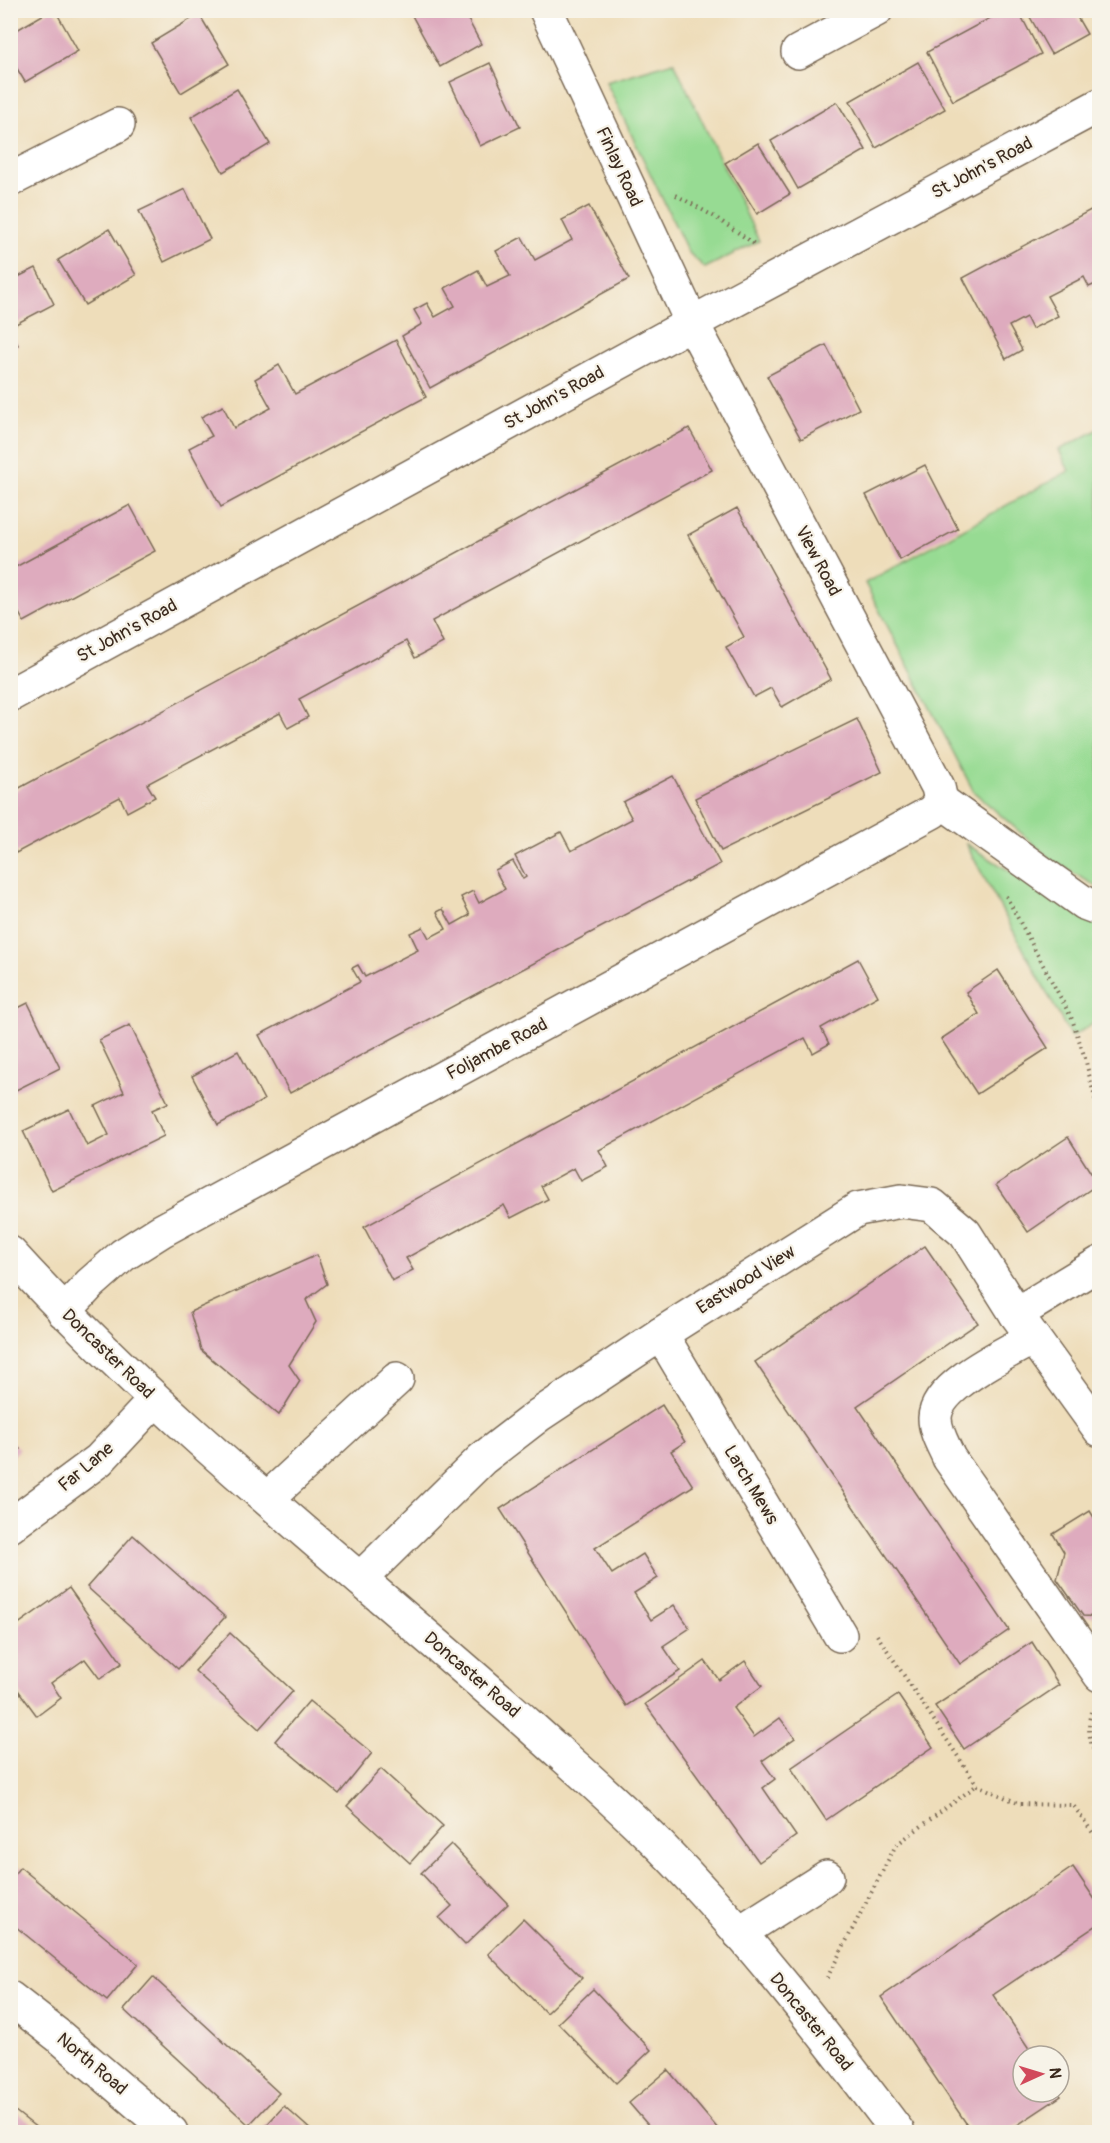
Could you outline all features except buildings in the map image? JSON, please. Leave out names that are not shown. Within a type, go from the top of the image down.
[{"type":"street","name":"Finlay Road","points":[[546,10],[692,323]]},
{"type":"street","points":[[798,52],[876,10]]},
{"type":"street","name":"St John's Road","points":[[10,695],[692,323],[1100,105]]},
{"type":"street","points":[[10,180],[118,125]]},
{"type":"street","name":"View Road","points":[[692,323],[938,787],[940,801]]},
{"type":"street","points":[[940,801],[1084,903],[1100,909]]},
{"type":"street","name":"Foljambe Road","points":[[63,1312],[123,1255],[162,1231],[932,812],[940,801]]},
{"type":"street","name":"Eastwood View","points":[[360,1578],[482,1458],[539,1415],[661,1334],[858,1209],[901,1201],[932,1205],[965,1233],[1024,1326],[1100,1430]]},
{"type":"street","name":"Doncaster Road","points":[[10,1253],[63,1312],[155,1400],[506,1705],[660,1846],[739,1933],[898,2133]]},
{"type":"street","points":[[1096,1689],[949,1458],[939,1436],[935,1417],[944,1397],[965,1376],[1100,1263]]},
{"type":"street","name":"Larch Mews","points":[[661,1334],[840,1635]]},
{"type":"street","points":[[268,1498],[397,1379]]},
{"type":"street","name":"Far Lane","points":[[10,1526],[99,1460],[155,1400]]},
{"type":"street","points":[[739,1933],[827,1877]]},
{"type":"street","name":"North Road","points":[[10,1998],[60,2037],[171,2133]]},
{"type":"path","points":[[617,164],[715,217],[792,269]]},
{"type":"path","points":[[1002,889],[1072,1019],[1085,1058],[1100,1119]]},
{"type":"path","points":[[840,1635],[866,1618],[977,1785],[1020,1804],[1073,1805],[1100,1843]]},
{"type":"path","points":[[1096,1689],[1088,1725],[1096,1755],[1100,1759]]},
{"type":"path","points":[[805,2014],[836,1962],[896,1845],[977,1785]]},
{"type":"green space","points":[[674,62],[759,241],[705,268],[688,252],[606,82]]},
{"type":"green space","points":[[1099,429],[1099,888],[1053,861],[974,792],[865,583],[1069,471],[1059,450]]},
{"type":"green space","points":[[966,844],[1099,926],[1099,1020],[1071,1037]]}]
